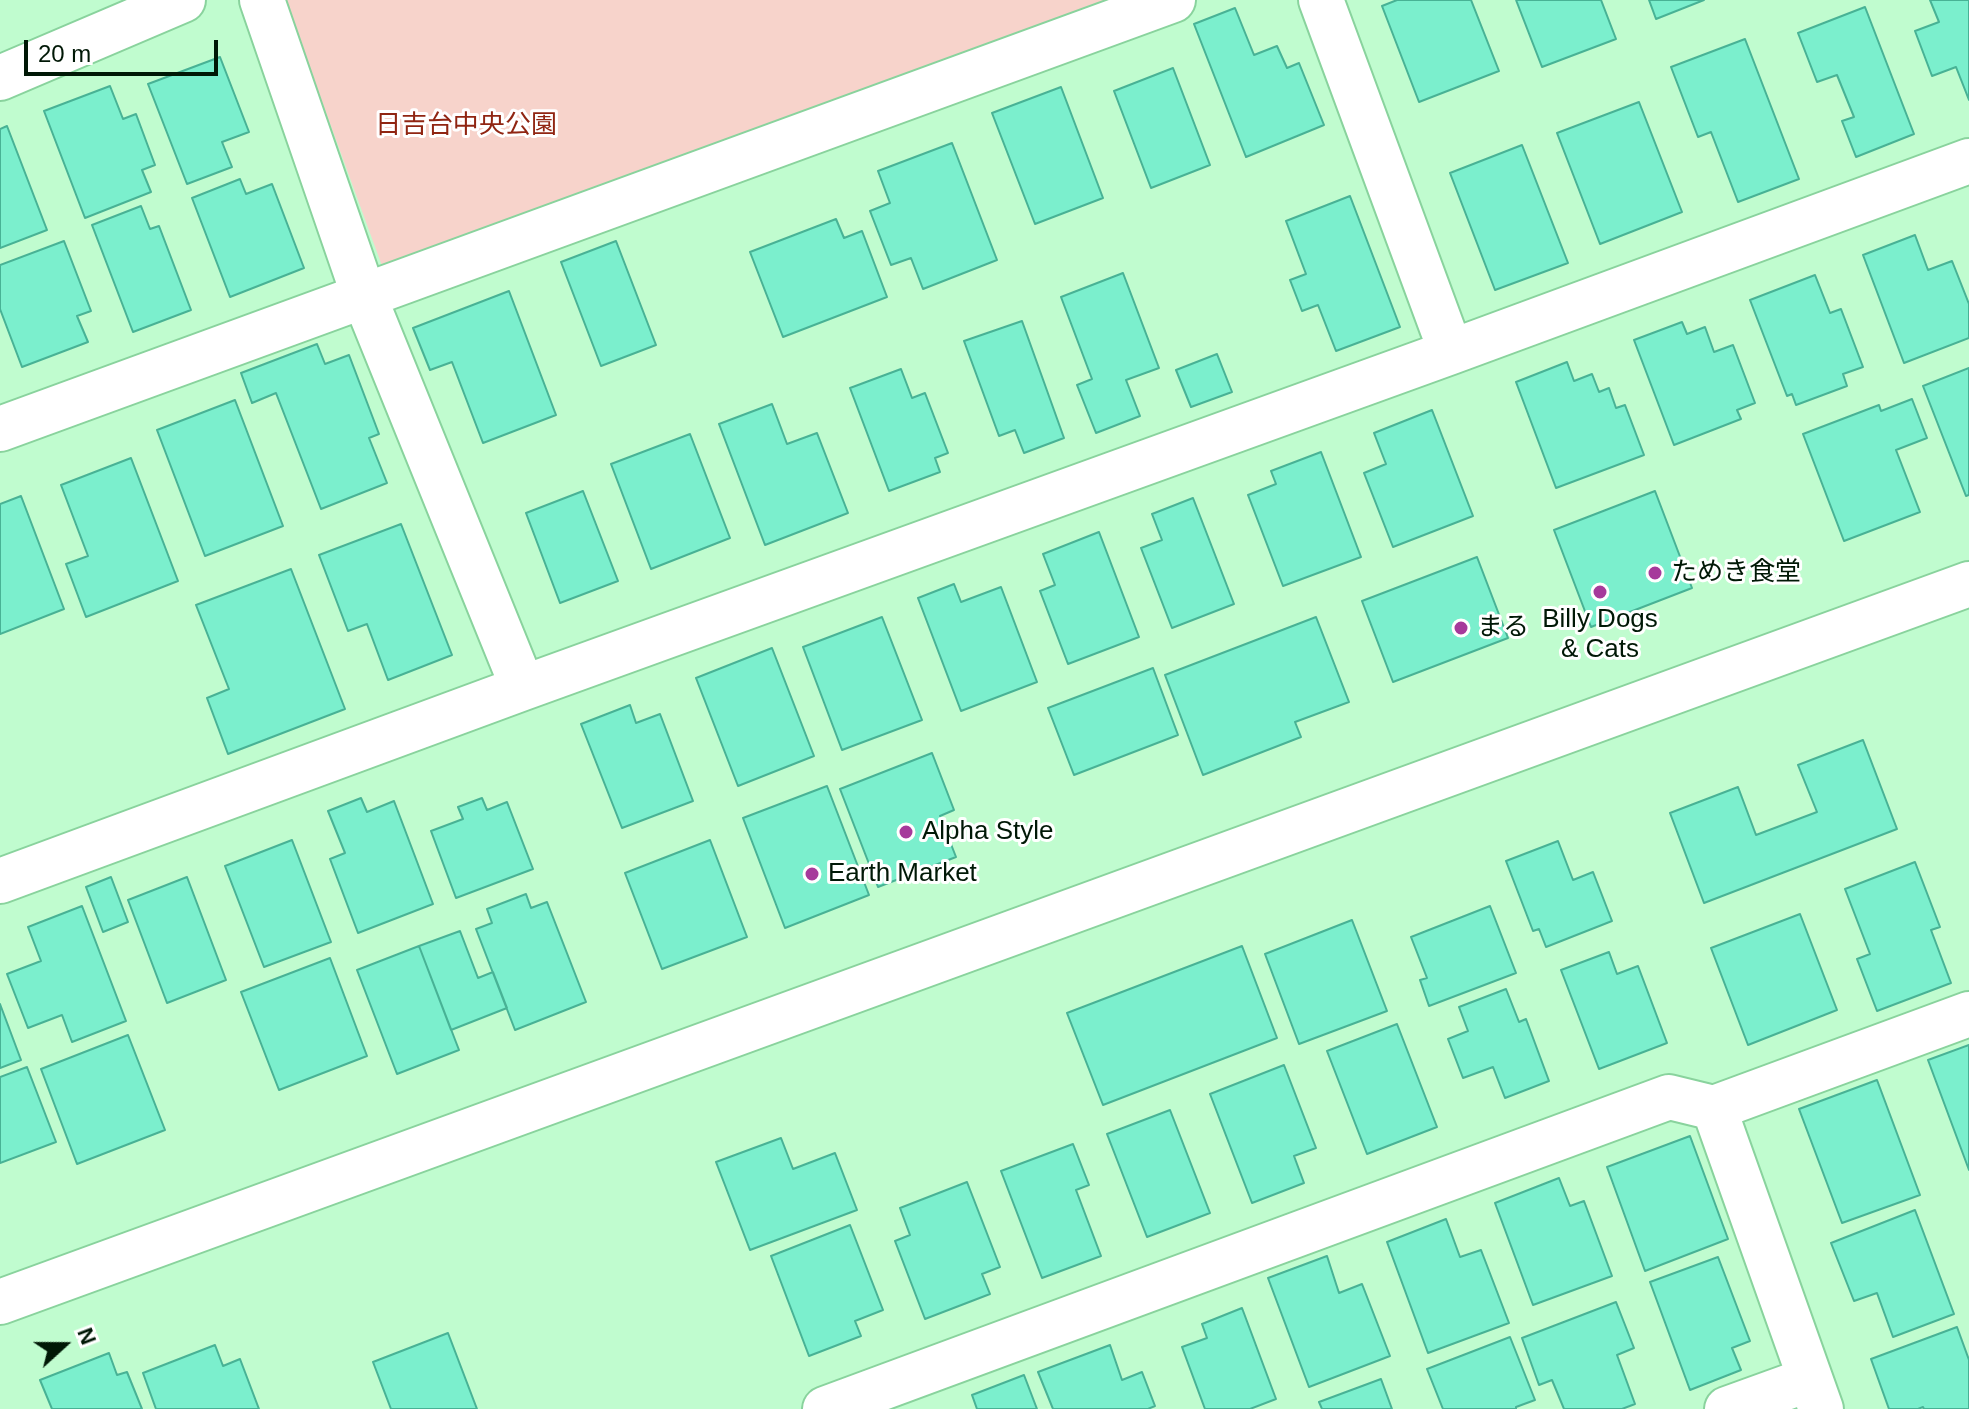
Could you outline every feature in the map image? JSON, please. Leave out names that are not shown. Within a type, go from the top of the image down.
[{"type":"street","points":[[0,78],[183,0]]},
{"type":"street","points":[[262,0],[364,296],[523,688]]},
{"type":"street","points":[[0,429],[1173,0]]},
{"type":"street","points":[[1321,0],[1451,352]]},
{"type":"street","points":[[0,881],[1969,161]]},
{"type":"street","points":[[0,1302],[1969,584]]},
{"type":"street","points":[[825,1409],[1669,1097],[1714,1108],[1969,1014]]},
{"type":"street","points":[[1714,1108],[1815,1394],[1727,1409]]},
{"type":"green space","name":"日吉台中央公園","points":[[285,0],[1188,0],[415,278],[382,266]]},
{"type":"building","points":[[1397,0],[1471,0],[1499,71],[1419,102],[1382,6]]},
{"type":"building","points":[[1516,0],[1601,0],[1616,39],[1542,67]]},
{"type":"building","points":[[1649,0],[1704,0],[1656,19]]},
{"type":"building","points":[[1930,0],[1969,0],[1969,100],[1956,67],[1932,76],[1915,31],[1939,22]]},
{"type":"building","points":[[1865,7],[1914,134],[1856,157],[1842,121],[1854,117],[1837,75],[1817,82],[1798,33]]},
{"type":"building","points":[[1235,8],[1254,55],[1277,46],[1287,68],[1299,63],[1324,125],[1246,157],[1194,24]]},
{"type":"building","points":[[1745,39],[1799,179],[1738,202],[1711,132],[1698,137],[1671,67]]},
{"type":"building","points":[[220,57],[249,132],[222,142],[232,167],[187,184],[148,84]]},
{"type":"building","points":[[1173,68],[1210,165],[1151,188],[1114,91]]},
{"type":"building","points":[[110,86],[123,119],[136,114],[155,165],[142,170],[151,192],[85,218],[44,111]]},
{"type":"building","points":[[1061,87],[1103,198],[1035,224],[992,113]]},
{"type":"building","points":[[1639,102],[1682,212],[1600,244],[1557,133]]},
{"type":"building","points":[[7,126],[47,230],[0,248],[0,129]]},
{"type":"building","points":[[952,143],[997,260],[923,289],[911,258],[891,265],[870,211],[890,203],[878,171]]},
{"type":"building","points":[[1522,145],[1568,263],[1495,290],[1450,173]]},
{"type":"building","points":[[240,179],[246,194],[272,184],[304,268],[230,297],[192,198]]},
{"type":"building","points":[[1350,196],[1400,327],[1336,351],[1318,305],[1302,311],[1290,280],[1306,274],[1286,221]]},
{"type":"building","points":[[141,206],[150,229],[159,226],[191,310],[133,332],[92,225]]},
{"type":"building","points":[[836,219],[844,238],[862,231],[887,297],[783,337],[750,252]]},
{"type":"building","points":[[1915,235],[1928,270],[1952,261],[1969,304],[1969,338],[1904,363],[1863,255]]},
{"type":"building","points":[[64,241],[91,311],[77,316],[88,342],[22,367],[0,309],[0,265]]},
{"type":"building","points":[[616,241],[656,345],[601,366],[561,262]]},
{"type":"building","points":[[1123,273],[1159,368],[1126,380],[1140,416],[1096,433],[1077,385],[1092,379],[1061,297]]},
{"type":"building","points":[[1815,275],[1830,313],[1841,309],[1863,367],[1843,374],[1847,386],[1796,405],[1792,394],[1787,396],[1750,300]]},
{"type":"building","points":[[509,291],[556,415],[483,443],[452,362],[430,370],[413,328]]},
{"type":"building","points":[[1022,321],[1064,438],[1024,453],[1015,430],[999,436],[964,341]]},
{"type":"building","points":[[1682,322],[1687,334],[1705,327],[1714,352],[1733,345],[1755,403],[1737,410],[1741,419],[1674,445],[1634,340]]},
{"type":"building","points":[[317,344],[325,364],[349,355],[379,434],[369,438],[387,483],[321,509],[276,393],[252,403],[241,373]]},
{"type":"building","points":[[1217,354],[1232,392],[1191,407],[1176,370]]},
{"type":"building","points":[[1567,362],[1574,381],[1592,374],[1599,392],[1609,388],[1616,408],[1625,405],[1644,455],[1556,488],[1516,382]]},
{"type":"building","points":[[1969,368],[1969,495],[1966,496],[1923,386]]},
{"type":"building","points":[[901,369],[912,398],[925,393],[948,453],[935,458],[940,472],[889,491],[850,388]]},
{"type":"building","points":[[1912,399],[1927,438],[1896,450],[1920,512],[1844,541],[1803,434],[1879,405],[1881,411]]},
{"type":"building","points":[[235,400],[283,526],[205,556],[157,430]]},
{"type":"building","points":[[772,404],[787,444],[817,433],[848,513],[765,545],[719,424]]},
{"type":"building","points":[[1432,410],[1473,516],[1393,547],[1364,473],[1386,464],[1374,433]]},
{"type":"building","points":[[690,434],[730,538],[651,569],[611,464]]},
{"type":"building","points":[[1321,452],[1361,557],[1283,586],[1248,495],[1276,484],[1271,471]]},
{"type":"building","points":[[131,458],[178,581],[86,617],[66,564],[88,556],[61,485]]},
{"type":"building","points":[[583,491],[618,581],[560,603],[526,513]]},
{"type":"building","points":[[1655,491],[1692,588],[1591,627],[1554,530]]},
{"type":"building","points":[[21,496],[64,609],[0,634],[0,504]]},
{"type":"building","points":[[1193,498],[1234,604],[1172,628],[1141,548],[1162,540],[1152,514]]},
{"type":"building","points":[[401,524],[452,655],[388,680],[367,624],[348,631],[319,555]]},
{"type":"building","points":[[1099,532],[1139,637],[1068,664],[1040,591],[1055,585],[1043,554]]},
{"type":"building","points":[[1477,557],[1508,638],[1393,682],[1362,601]]},
{"type":"building","points":[[291,569],[345,709],[228,754],[207,698],[229,689],[196,605]]},
{"type":"building","points":[[954,584],[961,602],[1001,587],[1037,682],[961,711],[918,598]]},
{"type":"building","points":[[882,617],[922,720],[842,750],[803,647]]},
{"type":"building","points":[[1316,617],[1349,702],[1295,722],[1301,737],[1203,775],[1165,675]]},
{"type":"building","points":[[772,648],[814,756],[738,786],[696,678]]},
{"type":"building","points":[[1153,668],[1178,735],[1074,775],[1048,708]]},
{"type":"building","points":[[630,705],[636,723],[660,714],[693,801],[622,828],[581,724]]},
{"type":"building","points":[[1863,740],[1897,829],[1704,903],[1670,813],[1738,787],[1756,835],[1817,812],[1798,765]]},
{"type":"building","points":[[932,753],[954,810],[940,816],[956,857],[878,887],[840,789]]},
{"type":"building","points":[[827,786],[869,895],[785,928],[743,818]]},
{"type":"building","points":[[361,798],[367,812],[394,801],[433,904],[358,933],[330,859],[345,853],[328,811]]},
{"type":"building","points":[[482,798],[487,810],[507,802],[533,869],[456,898],[431,831],[463,819],[458,807]]},
{"type":"building","points":[[292,840],[331,942],[264,967],[225,866]]},
{"type":"building","points":[[710,840],[747,937],[662,969],[625,873]]},
{"type":"building","points":[[1558,841],[1573,880],[1593,872],[1612,921],[1546,947],[1539,929],[1533,931],[1506,861]]},
{"type":"building","points":[[1915,862],[1940,927],[1931,930],[1951,983],[1877,1011],[1857,959],[1870,954],[1845,889]]},
{"type":"building","points":[[111,877],[128,922],[103,932],[86,887]]},
{"type":"building","points":[[187,877],[226,980],[167,1003],[128,900]]},
{"type":"building","points":[[526,894],[531,908],[547,902],[586,1002],[515,1030],[476,929],[492,923],[487,909]]},
{"type":"building","points":[[82,906],[126,1021],[72,1042],[62,1015],[28,1028],[7,974],[41,961],[28,927]]},
{"type":"building","points":[[1490,906],[1516,973],[1429,1006],[1420,980],[1427,978],[1411,937]]},
{"type":"building","points":[[1800,914],[1837,1010],[1748,1045],[1711,948]]},
{"type":"building","points":[[1352,920],[1387,1011],[1299,1044],[1265,954]]},
{"type":"building","points":[[460,931],[478,978],[493,972],[507,1008],[451,1030],[419,946]]},
{"type":"building","points":[[419,946],[459,1050],[397,1074],[357,970]]},
{"type":"building","points":[[1242,946],[1277,1038],[1103,1105],[1067,1013]]},
{"type":"building","points":[[1609,952],[1617,974],[1638,966],[1667,1043],[1599,1069],[1561,970]]},
{"type":"building","points":[[330,958],[367,1056],[279,1090],[241,992]]},
{"type":"building","points":[[1506,989],[1519,1022],[1526,1019],[1549,1081],[1505,1098],[1493,1067],[1463,1078],[1448,1039],[1468,1031],[1459,1007]]},
{"type":"building","points":[[0,1004],[21,1060],[0,1068]]},
{"type":"building","points":[[1397,1024],[1437,1127],[1367,1154],[1327,1051]]},
{"type":"building","points":[[128,1035],[165,1130],[77,1164],[41,1069]]},
{"type":"building","points":[[1969,1045],[1969,1170],[1928,1060]]},
{"type":"building","points":[[1284,1065],[1316,1148],[1294,1156],[1304,1183],[1252,1203],[1210,1094]]},
{"type":"building","points":[[27,1067],[56,1142],[0,1163],[0,1077]]},
{"type":"building","points":[[1877,1080],[1920,1195],[1842,1223],[1799,1109]]},
{"type":"building","points":[[1170,1110],[1210,1213],[1147,1237],[1107,1134]]},
{"type":"building","points":[[1690,1136],[1728,1239],[1645,1271],[1607,1167]]},
{"type":"building","points":[[781,1138],[793,1169],[835,1153],[857,1210],[750,1250],[716,1162]]},
{"type":"building","points":[[1073,1144],[1089,1185],[1076,1190],[1101,1256],[1042,1278],[1001,1171]]},
{"type":"building","points":[[1559,1178],[1570,1206],[1584,1201],[1612,1276],[1533,1305],[1495,1203]]},
{"type":"building","points":[[967,1182],[1000,1267],[982,1274],[990,1294],[925,1319],[895,1241],[910,1235],[900,1208]]},
{"type":"building","points":[[1915,1210],[1954,1314],[1893,1337],[1877,1293],[1854,1301],[1831,1243]]},
{"type":"building","points":[[1446,1219],[1460,1257],[1481,1250],[1509,1323],[1428,1353],[1387,1242]]},
{"type":"building","points":[[850,1225],[883,1310],[855,1321],[861,1336],[809,1356],[771,1256]]},
{"type":"building","points":[[1327,1256],[1339,1293],[1362,1284],[1390,1356],[1309,1387],[1268,1278]]},
{"type":"building","points":[[1718,1257],[1750,1341],[1732,1348],[1741,1370],[1690,1390],[1650,1282]]},
{"type":"building","points":[[1616,1302],[1634,1348],[1617,1355],[1635,1404],[1622,1409],[1564,1409],[1552,1380],[1539,1385],[1522,1338]]},
{"type":"building","points":[[1242,1308],[1276,1399],[1250,1409],[1205,1409],[1182,1347],[1207,1338],[1202,1324]]},
{"type":"building","points":[[1957,1327],[1969,1360],[1969,1409],[1889,1409],[1871,1359]]},
{"type":"building","points":[[448,1333],[477,1409],[391,1409],[373,1362]]},
{"type":"building","points":[[1510,1337],[1535,1400],[1516,1409],[1443,1409],[1427,1369]]},
{"type":"building","points":[[215,1345],[223,1366],[240,1359],[259,1409],[156,1409],[143,1373]]},
{"type":"building","points":[[1110,1345],[1122,1380],[1142,1372],[1155,1406],[1148,1409],[1053,1409],[1038,1372]]},
{"type":"building","points":[[109,1353],[117,1375],[127,1372],[142,1409],[52,1409],[40,1380]]},
{"type":"building","points":[[1024,1375],[1037,1409],[977,1409],[972,1395]]},
{"type":"building","points":[[1381,1379],[1392,1409],[1322,1409],[1319,1402]]},
{"type":"place","name":"ためき食堂","points":[[1655,573]]},
{"type":"place","name":"Billy Dogs & Cats","points":[[1600,592]]},
{"type":"place","name":"まる","points":[[1461,628]]},
{"type":"place","name":"Alpha Style","points":[[906,832]]},
{"type":"place","name":"Earth Market","points":[[812,874]]}]
